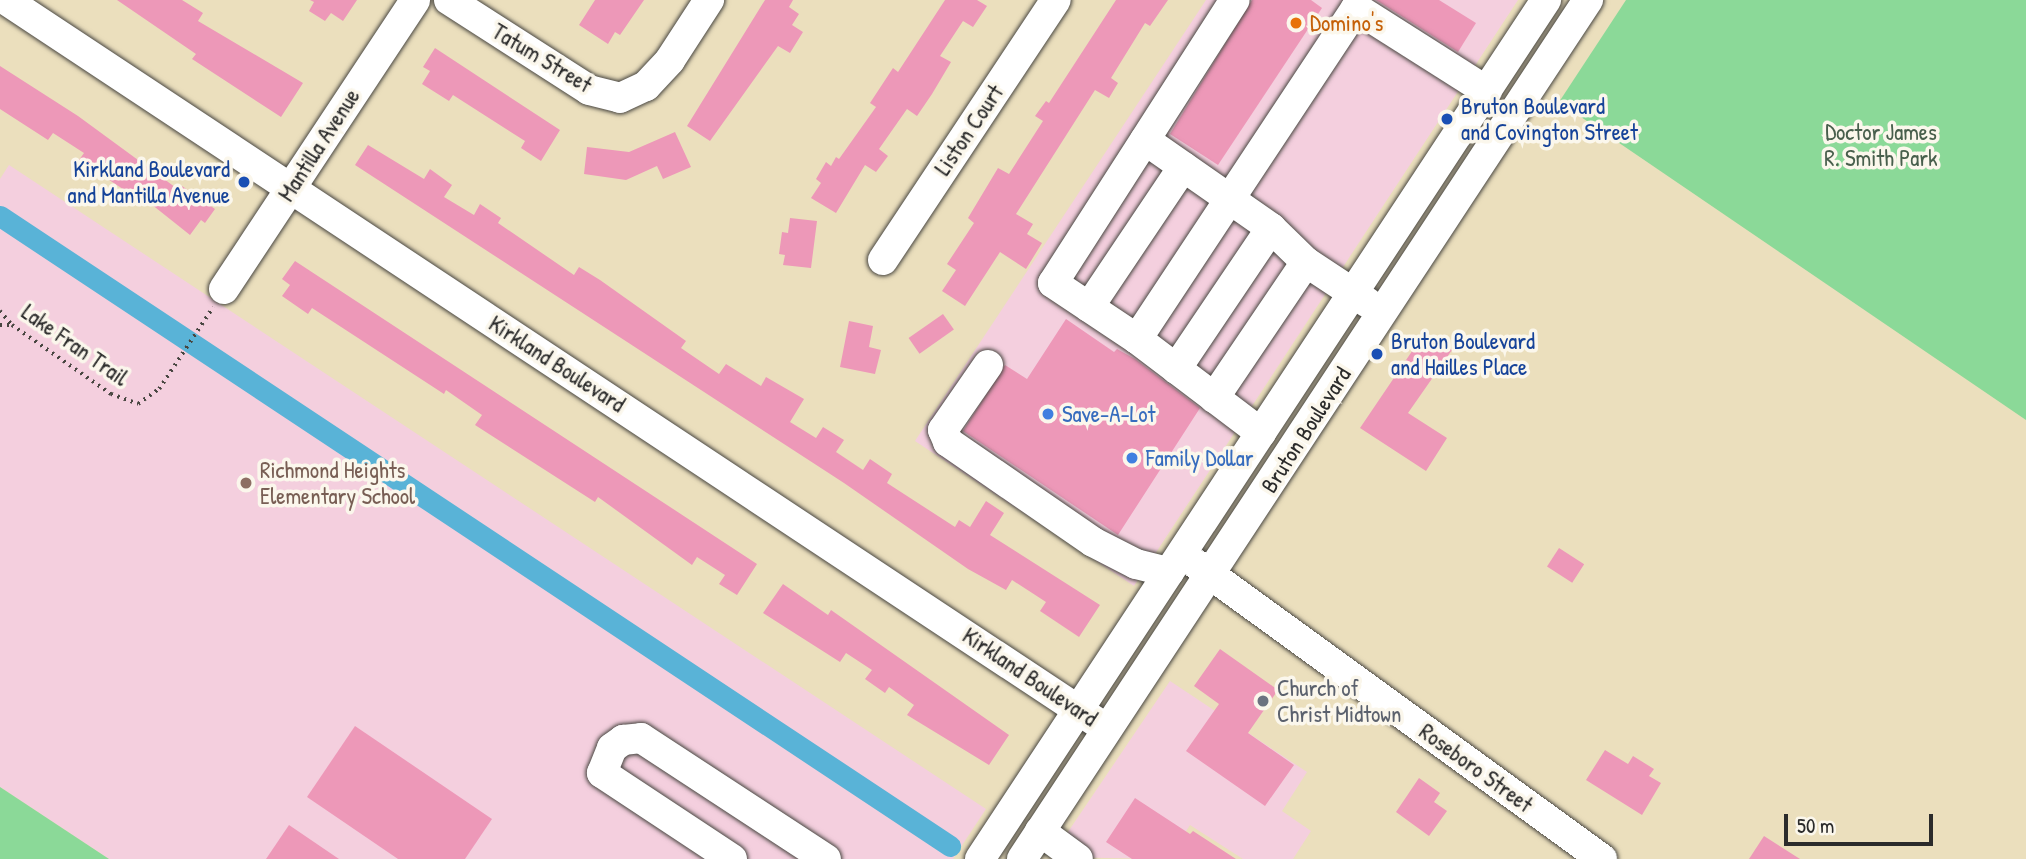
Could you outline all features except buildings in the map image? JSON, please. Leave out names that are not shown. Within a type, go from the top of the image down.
[{"type":"street","name":"Kirkland Boulevard","points":[[6,0],[1107,729]]},
{"type":"street","name":"Mantilla Avenue","points":[[217,300],[415,0]]},
{"type":"street","name":"Tatum Street","points":[[449,0],[589,90],[620,98],[646,86],[670,60],[709,0]]},
{"type":"street","name":"Liston Court","points":[[883,260],[1056,0]]},
{"type":"street","points":[[1235,0],[1053,283],[1136,339],[1261,433]]},
{"type":"street","name":"Bruton Boulevard","points":[[980,859],[1546,0]]},
{"type":"street","name":"Bruton Boulevard","points":[[1022,859],[1212,575],[1588,0]]},
{"type":"street","points":[[1136,339],[1230,199],[1350,4],[1486,91]]},
{"type":"street","points":[[1454,139],[1484,159]]},
{"type":"street","points":[[1145,140],[1270,228],[1306,262],[1383,313]]},
{"type":"street","points":[[1089,307],[1183,167]]},
{"type":"street","points":[[1176,369],[1270,228]]},
{"type":"street","points":[[1214,398],[1306,262]]},
{"type":"street","points":[[988,365],[943,430],[948,442],[1093,542],[1136,564],[1175,563]]},
{"type":"street","name":"Roseboro Street","points":[[1175,563],[1212,575],[1602,859]]},
{"type":"street","points":[[732,859],[601,773],[612,748],[623,740],[641,738],[826,859]]},
{"type":"street","points":[[1040,831],[1078,859]]},
{"type":"path","name":"Lake Fran Trail","points":[[0,311],[12,325],[124,400],[138,404],[150,399],[217,300]]},
{"type":"path","points":[[0,325],[12,325]]},
{"type":"shaded area","points":[[1206,0],[1518,0],[1134,586],[915,441]]},
{"type":"shaded area","name":"Richmond Heights Elementary School","points":[[9,165],[986,809],[953,859],[109,859],[0,787],[0,179]]},
{"type":"shaded area","points":[[1170,681],[1307,772],[1282,811],[1311,831],[1293,859],[1243,859],[1190,825],[1168,859],[1051,857]]},
{"type":"green space","name":"Doctor James R. Smith Park","points":[[1626,0],[2026,0],[2026,420],[1559,102]]},
{"type":"green space","points":[[0,787],[109,859],[0,859]]},
{"type":"waterway","points":[[0,216],[950,846]]},
{"type":"place","name":"Domino's","points":[[1296,23]]},
{"type":"place","name":"Bruton Boulevard and Covington Street","points":[[1447,119]]},
{"type":"place","name":"Kirkland Boulevard and Mantilla Avenue","points":[[244,182]]},
{"type":"place","name":"Bruton Boulevard and Hailles Place","points":[[1377,354]]},
{"type":"place","name":"Save-A-Lot","points":[[1048,414]]},
{"type":"place","name":"Family Dollar","points":[[1132,458]]},
{"type":"place","name":"Richmond Heights Elementary School","points":[[246,483]]},
{"type":"place","name":"Church of Christ Midtown","points":[[1263,701]]}]
